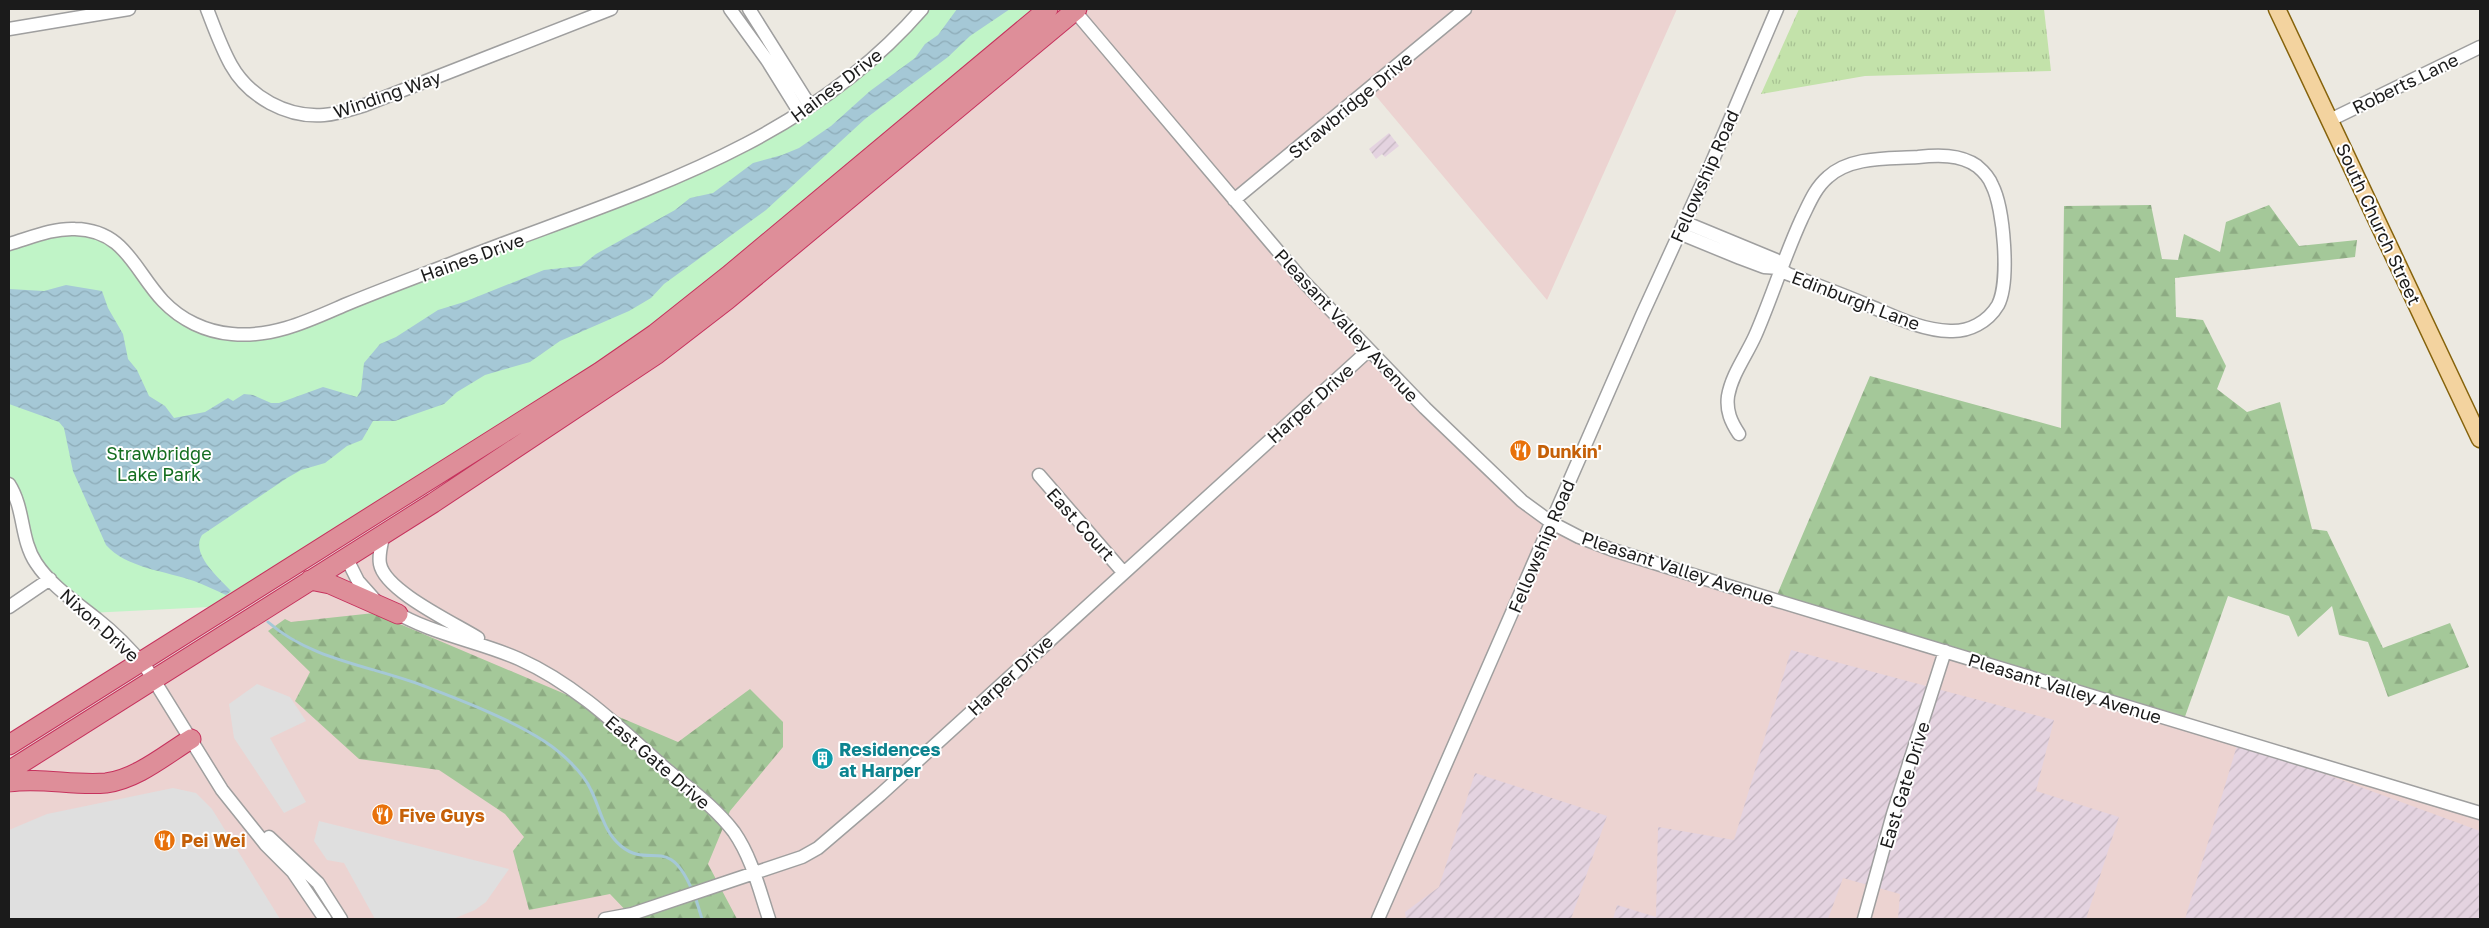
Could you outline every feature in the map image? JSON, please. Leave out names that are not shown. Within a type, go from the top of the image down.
[{"type":"highway","points":[[9,746],[600,372],[654,334],[728,276],[1048,9]]},
{"type":"highway","points":[[9,771],[384,533],[612,386],[673,343],[1075,9]]},
{"type":"highway","points":[[346,557],[347,548],[354,538],[402,498]]},
{"type":"highway","points":[[310,580],[330,584],[398,614]]},
{"type":"highway","points":[[9,782],[30,780],[96,783],[114,781],[138,772],[191,739]]},
{"type":"main road","name":"South Church Street","points":[[2277,9],[2480,439]]},
{"type":"street","points":[[9,29],[129,9]]},
{"type":"street","name":"Winding Way","points":[[207,9],[230,63],[243,83],[273,105],[310,115],[338,113],[365,104],[611,9]]},
{"type":"street","points":[[730,9],[805,109]]},
{"type":"street","points":[[749,9],[805,109]]},
{"type":"street","name":"Haines Drive","points":[[9,244],[52,231],[73,228],[93,231],[114,240],[123,248],[163,301],[183,318],[205,328],[225,333],[246,335],[274,332],[312,320],[476,254],[658,186],[706,166],[805,109],[864,67],[922,9]]},
{"type":"street","name":"Pleasant Valley Avenue","points":[[1075,9],[1234,200],[1306,283],[1369,350],[1481,462],[1533,510],[1552,523],[1613,550],[2480,813]]},
{"type":"street","name":"Strawbridge Drive","points":[[1234,200],[1465,9]]},
{"type":"street","name":"Fellowship Road","points":[[1378,919],[1777,9]]},
{"type":"street","name":"Roberts Lane","points":[[2330,120],[2480,47]]},
{"type":"street","name":"Edinburgh Lane","points":[[1682,227],[1776,260],[1779,268],[1788,274],[1916,325],[1950,331],[1962,331],[1974,327],[1993,313],[2002,293],[2002,240],[1999,210],[1993,185],[1978,166],[1955,157],[1916,157],[1848,164],[1838,169],[1821,184],[1793,236],[1779,268]]},
{"type":"street","points":[[1739,434],[1729,416],[1728,395],[1736,371],[1755,335],[1779,268]]},
{"type":"street","name":"Harper Drive","points":[[605,919],[632,914],[791,862],[818,848],[880,795],[1369,350]]},
{"type":"street","name":"East Court","points":[[1039,475],[1123,572]]},
{"type":"street","name":"Nixon Drive","points":[[9,484],[22,512],[30,552],[36,563],[50,579],[100,621],[141,662],[154,679],[222,790],[238,812],[293,872],[325,919]]},
{"type":"street","name":"East Gate Drive","points":[[384,533],[379,560],[388,580],[400,592],[497,650],[555,678],[614,723],[722,818],[743,847],[755,874],[769,919]]},
{"type":"street","name":"East Gate Drive","points":[[346,557],[353,573],[367,592],[398,614],[497,650]]},
{"type":"street","points":[[9,607],[50,579]]},
{"type":"street","name":"East Gate Drive","points":[[1864,919],[1893,814],[1945,651]]},
{"type":"street","name":"Nixon Drive","points":[[238,812],[282,848],[318,883],[341,919]]},
{"type":"shaded area","points":[[1077,9],[1677,9],[1547,300],[1370,89],[1234,200],[1511,490],[1584,539],[2480,812],[2480,919],[9,919],[9,771],[433,503]]},
{"type":"shaded area","points":[[1389,133],[1399,146],[1385,157],[1382,154],[1376,159],[1369,149]]},
{"type":"shaded area","points":[[1791,650],[2054,720],[2036,791],[2119,817],[2086,919],[1898,919],[1900,894],[1843,878],[1828,919],[1613,919],[1617,905],[1656,917],[1658,827],[1734,840]]},
{"type":"shaded area","points":[[257,684],[290,697],[306,721],[270,738],[306,802],[284,813],[234,738],[229,704]]},
{"type":"shaded area","points":[[2238,742],[2480,831],[2480,919],[2185,919]]},
{"type":"shaded area","points":[[1475,773],[1607,816],[1571,919],[1406,919],[1405,912],[1439,887]]},
{"type":"shaded area","points":[[173,788],[196,793],[212,809],[280,919],[9,919],[9,830],[47,814]]},
{"type":"shaded area","points":[[319,821],[509,869],[486,902],[475,910],[453,919],[375,919],[344,863],[327,860],[314,841]]},
{"type":"green space","name":"Strawbridge Lake Park","points":[[921,9],[1048,9],[681,314],[230,606],[89,613],[30,552],[9,486],[9,244],[52,231],[114,240],[183,318],[232,334],[274,332],[658,187],[810,106]]},
{"type":"green space","points":[[1799,9],[2044,9],[2051,71],[1865,76],[1761,94]]},
{"type":"green space","points":[[2151,205],[2162,259],[2178,260],[2184,234],[2220,252],[2226,222],[2269,205],[2299,246],[2357,240],[2355,257],[2175,278],[2176,317],[2203,320],[2226,366],[2217,389],[2247,412],[2280,402],[2312,529],[2327,531],[2383,648],[2450,623],[2469,667],[2388,697],[2368,642],[2339,635],[2332,606],[2298,637],[2289,616],[2228,596],[2182,725],[1774,602],[1870,376],[2061,428],[2064,206]]},
{"type":"green space","points":[[374,613],[678,742],[750,689],[783,722],[783,747],[730,811],[708,864],[737,919],[634,919],[610,894],[529,910],[513,851],[524,837],[505,814],[439,770],[359,759],[295,701],[310,672],[268,631],[285,619],[291,622]]},
{"type":"water","points":[[957,9],[1010,9],[970,36],[948,57],[865,119],[766,210],[664,284],[651,298],[629,311],[560,341],[530,362],[485,375],[457,392],[444,404],[395,421],[373,421],[362,440],[347,446],[325,463],[301,470],[287,478],[202,535],[199,542],[203,558],[213,573],[231,591],[226,595],[194,581],[135,564],[114,553],[106,545],[73,471],[64,428],[59,422],[9,404],[9,289],[44,291],[66,285],[102,291],[108,308],[123,334],[128,359],[137,370],[149,396],[165,406],[174,418],[205,412],[228,398],[233,401],[244,394],[253,395],[271,403],[279,403],[323,387],[357,397],[361,390],[364,363],[380,344],[396,337],[438,310],[464,302],[544,270],[581,266],[596,254],[675,210],[690,198],[713,193],[753,163],[799,148],[831,126],[870,91],[915,58],[925,44],[938,35]]},
{"type":"waterway","points":[[268,622],[285,635],[323,654],[424,686],[501,718],[544,741],[583,776],[591,790],[606,827],[615,840],[631,852],[641,855],[667,857],[675,862],[692,890]]},
{"type":"waterway","points":[[695,896],[702,919]]},
{"type":"place","name":"Dunkin'","points":[[1521,451]]},
{"type":"place","name":"Residences at Harper","points":[[823,759]]},
{"type":"place","name":"Five Guys","points":[[383,815]]},
{"type":"place","name":"Pei Wei","points":[[165,840]]}]
